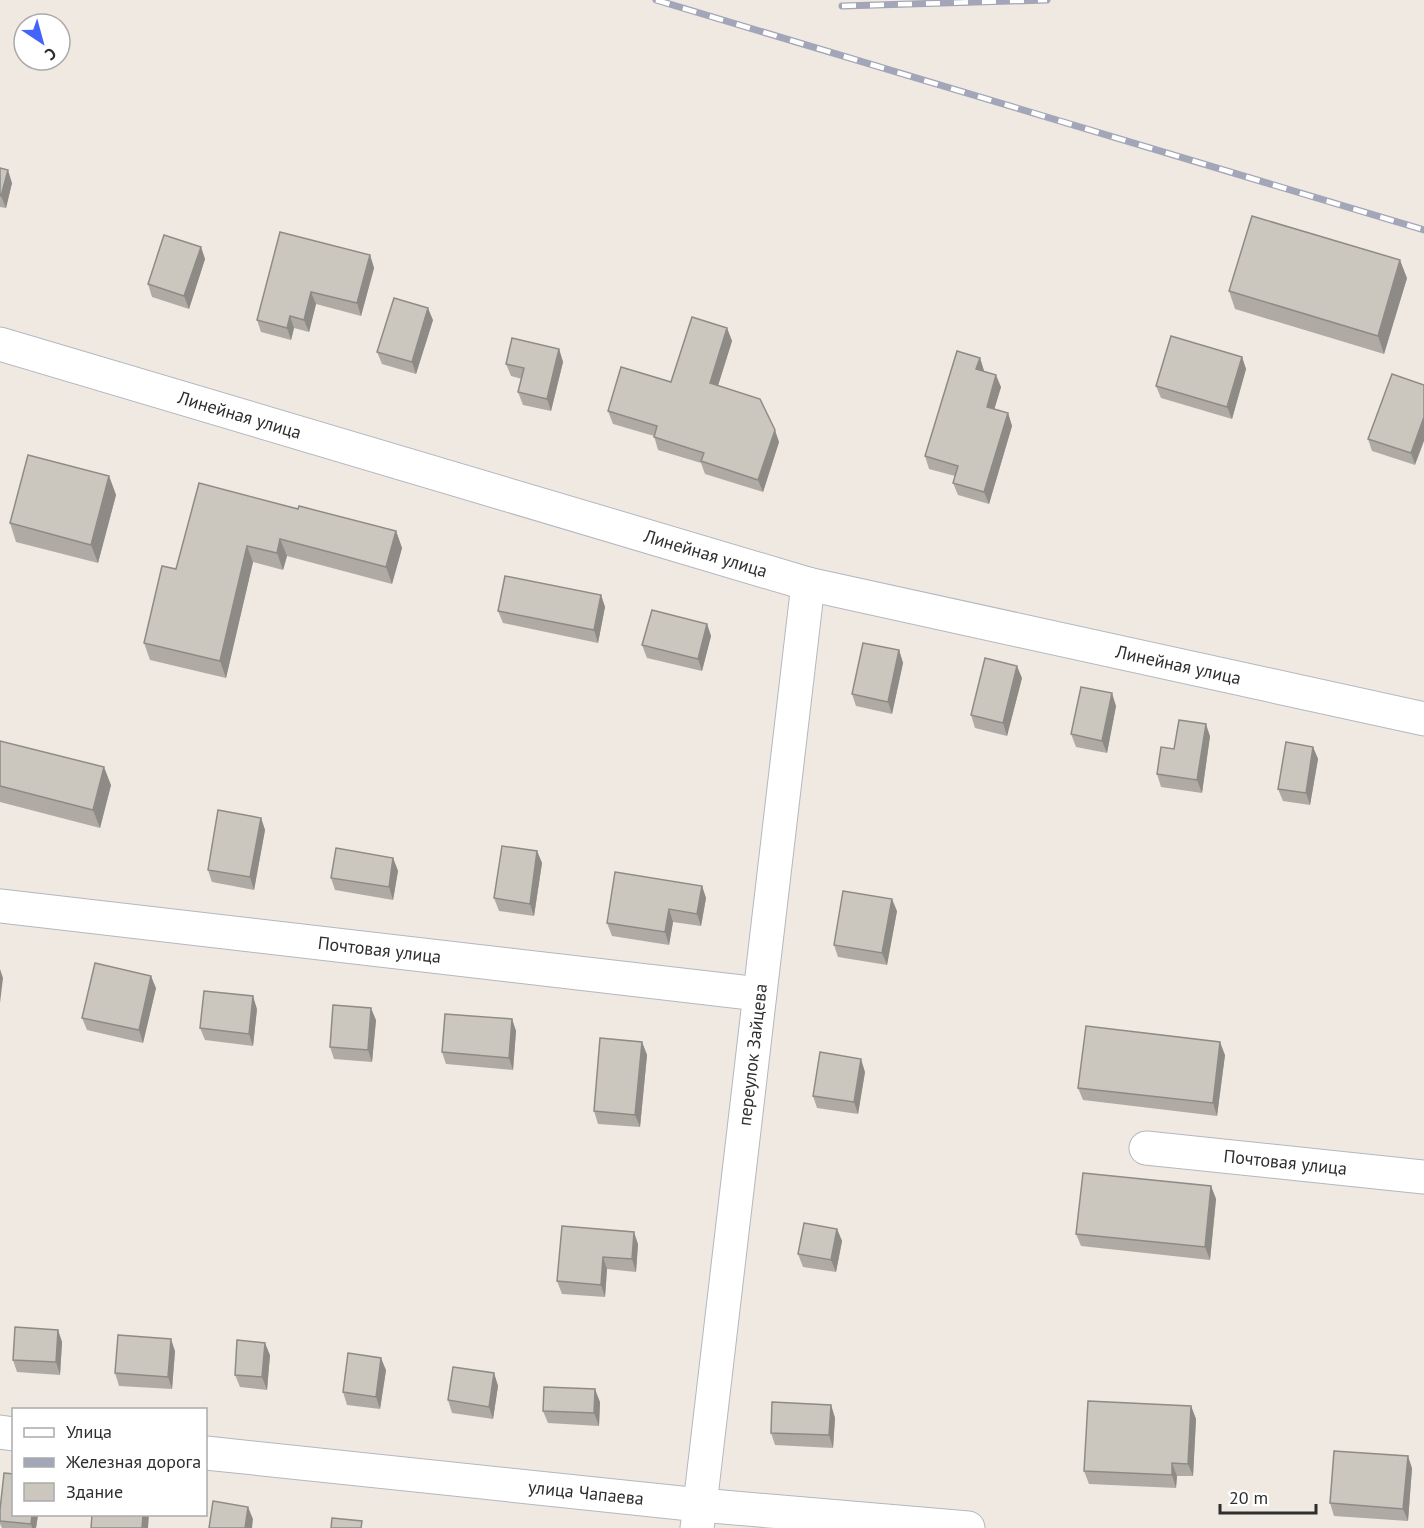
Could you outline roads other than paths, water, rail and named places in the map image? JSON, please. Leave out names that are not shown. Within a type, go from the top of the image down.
[{"type":"street","name":"Линейная улица","points":[[0,345],[808,584],[1424,718]]},
{"type":"street","name":"переулок Зайцева","points":[[699,1516],[808,584]]},
{"type":"street","name":"Почтовая улица","points":[[0,906],[759,994]]},
{"type":"street","name":"Почтовая улица","points":[[1146,1148],[1424,1177]]},
{"type":"street","name":"улица Чапаева","points":[[207,1453],[699,1516],[968,1528]]},
{"type":"railway","points":[[656,0],[1424,230]]},
{"type":"railway","points":[[842,6],[1047,0]]}]
